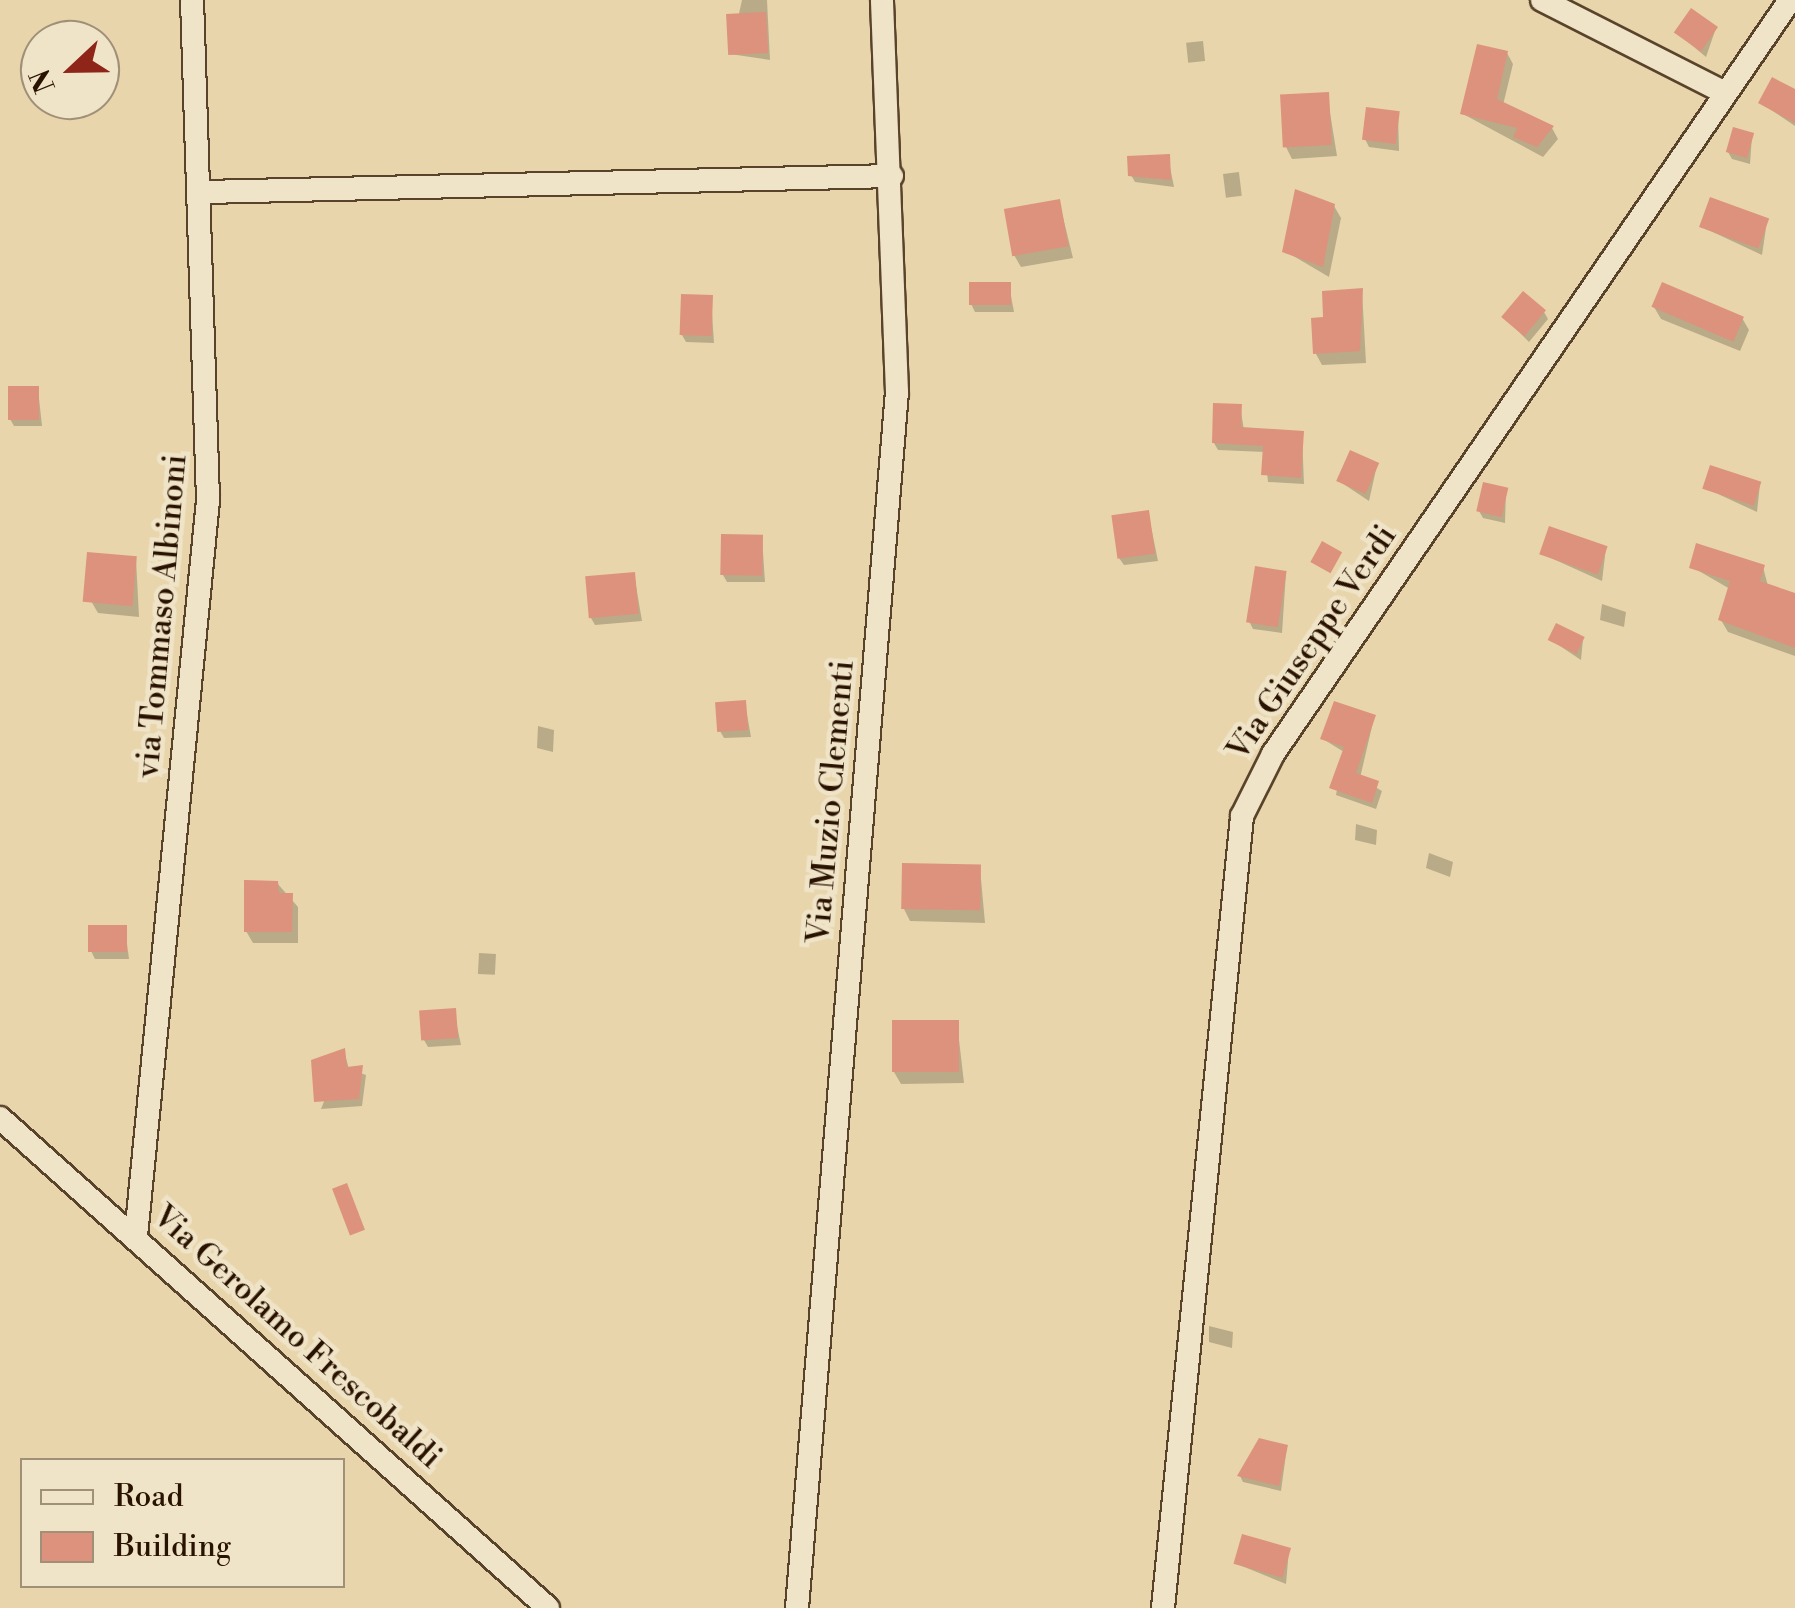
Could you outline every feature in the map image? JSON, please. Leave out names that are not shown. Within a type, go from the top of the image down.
[{"type":"street","name":"via Tommaso Albinoni","points":[[136,1236],[208,500],[204,192],[192,0]]},
{"type":"street","name":"Via Muzio Clementi","points":[[797,1608],[896,408],[892,176],[882,0]]},
{"type":"street","points":[[1542,0],[1725,93]]},
{"type":"street","name":"Via Giuseppe Verdi","points":[[1163,1608],[1242,816],[1273,754],[1790,0]]},
{"type":"street","points":[[204,192],[892,176]]},
{"type":"street","name":"Via Gerolamo Frescobaldi","points":[[0,1118],[548,1608]]},
{"type":"building","points":[[1691,8],[1718,27],[1701,52],[1674,33]]},
{"type":"building","points":[[766,12],[768,53],[728,55],[726,14]]},
{"type":"building","points":[[1477,44],[1508,51],[1497,99],[1554,126],[1537,147],[1513,137],[1517,128],[1460,114]]},
{"type":"building","points":[[1772,77],[1795,89],[1795,123],[1758,103]]},
{"type":"building","points":[[1329,92],[1332,145],[1283,147],[1280,95]]},
{"type":"building","points":[[1366,107],[1400,111],[1396,144],[1362,140]]},
{"type":"building","points":[[1733,127],[1754,133],[1747,158],[1726,152]]},
{"type":"building","points":[[1170,154],[1171,180],[1128,176],[1127,156]]},
{"type":"building","points":[[1295,189],[1335,204],[1323,267],[1282,252]]},
{"type":"building","points":[[1710,197],[1769,219],[1758,249],[1699,227]]},
{"type":"building","points":[[1060,199],[1068,246],[1012,256],[1004,209]]},
{"type":"building","points":[[969,282],[1011,282],[1011,305],[969,305]]},
{"type":"building","points":[[1662,282],[1744,317],[1733,342],[1651,307]]},
{"type":"building","points":[[1363,288],[1360,351],[1313,354],[1311,318],[1323,317],[1322,291]]},
{"type":"building","points":[[1523,291],[1546,310],[1524,336],[1501,317]]},
{"type":"building","points":[[681,294],[713,295],[712,336],[680,335]]},
{"type":"building","points":[[8,386],[39,386],[39,420],[8,420]]},
{"type":"building","points":[[1213,403],[1242,404],[1241,427],[1304,431],[1301,478],[1261,475],[1263,446],[1212,443]]},
{"type":"building","points":[[1350,450],[1379,463],[1365,494],[1336,481]]},
{"type":"building","points":[[1710,465],[1761,482],[1754,505],[1702,489]]},
{"type":"building","points":[[1483,482],[1508,488],[1502,517],[1476,511]]},
{"type":"building","points":[[1149,510],[1155,554],[1117,559],[1111,515]]},
{"type":"building","points":[[1549,526],[1608,546],[1598,575],[1539,554]]},
{"type":"building","points":[[721,534],[763,535],[762,576],[720,575]]},
{"type":"building","points":[[1322,541],[1342,552],[1330,573],[1310,562]]},
{"type":"building","points":[[1696,543],[1765,565],[1760,581],[1795,593],[1795,648],[1718,620],[1730,581],[1689,568]]},
{"type":"building","points":[[87,552],[137,556],[132,606],[83,602]]},
{"type":"building","points":[[1255,566],[1287,571],[1278,627],[1246,622]]},
{"type":"building","points":[[635,572],[639,614],[589,618],[585,576]]},
{"type":"building","points":[[1556,623],[1585,637],[1576,654],[1548,640]]},
{"type":"building","points":[[746,700],[748,730],[717,732],[715,702]]},
{"type":"building","points":[[1334,701],[1376,715],[1356,773],[1379,781],[1372,803],[1329,788],[1344,747],[1320,739]]},
{"type":"building","points":[[902,863],[981,864],[980,910],[901,909]]},
{"type":"building","points":[[244,880],[278,881],[279,893],[293,893],[292,932],[244,932]]},
{"type":"building","points":[[88,925],[127,925],[127,952],[88,952]]},
{"type":"building","points":[[456,1008],[458,1038],[421,1041],[419,1011]]},
{"type":"building","points":[[892,1020],[959,1020],[959,1072],[892,1072]]},
{"type":"building","points":[[345,1048],[347,1067],[363,1065],[359,1099],[314,1102],[311,1060]]},
{"type":"building","points":[[347,1183],[365,1230],[350,1235],[332,1189]]},
{"type":"building","points":[[1259,1438],[1288,1445],[1279,1486],[1237,1476]]},
{"type":"building","points":[[1242,1534],[1291,1548],[1282,1578],[1233,1564]]}]
